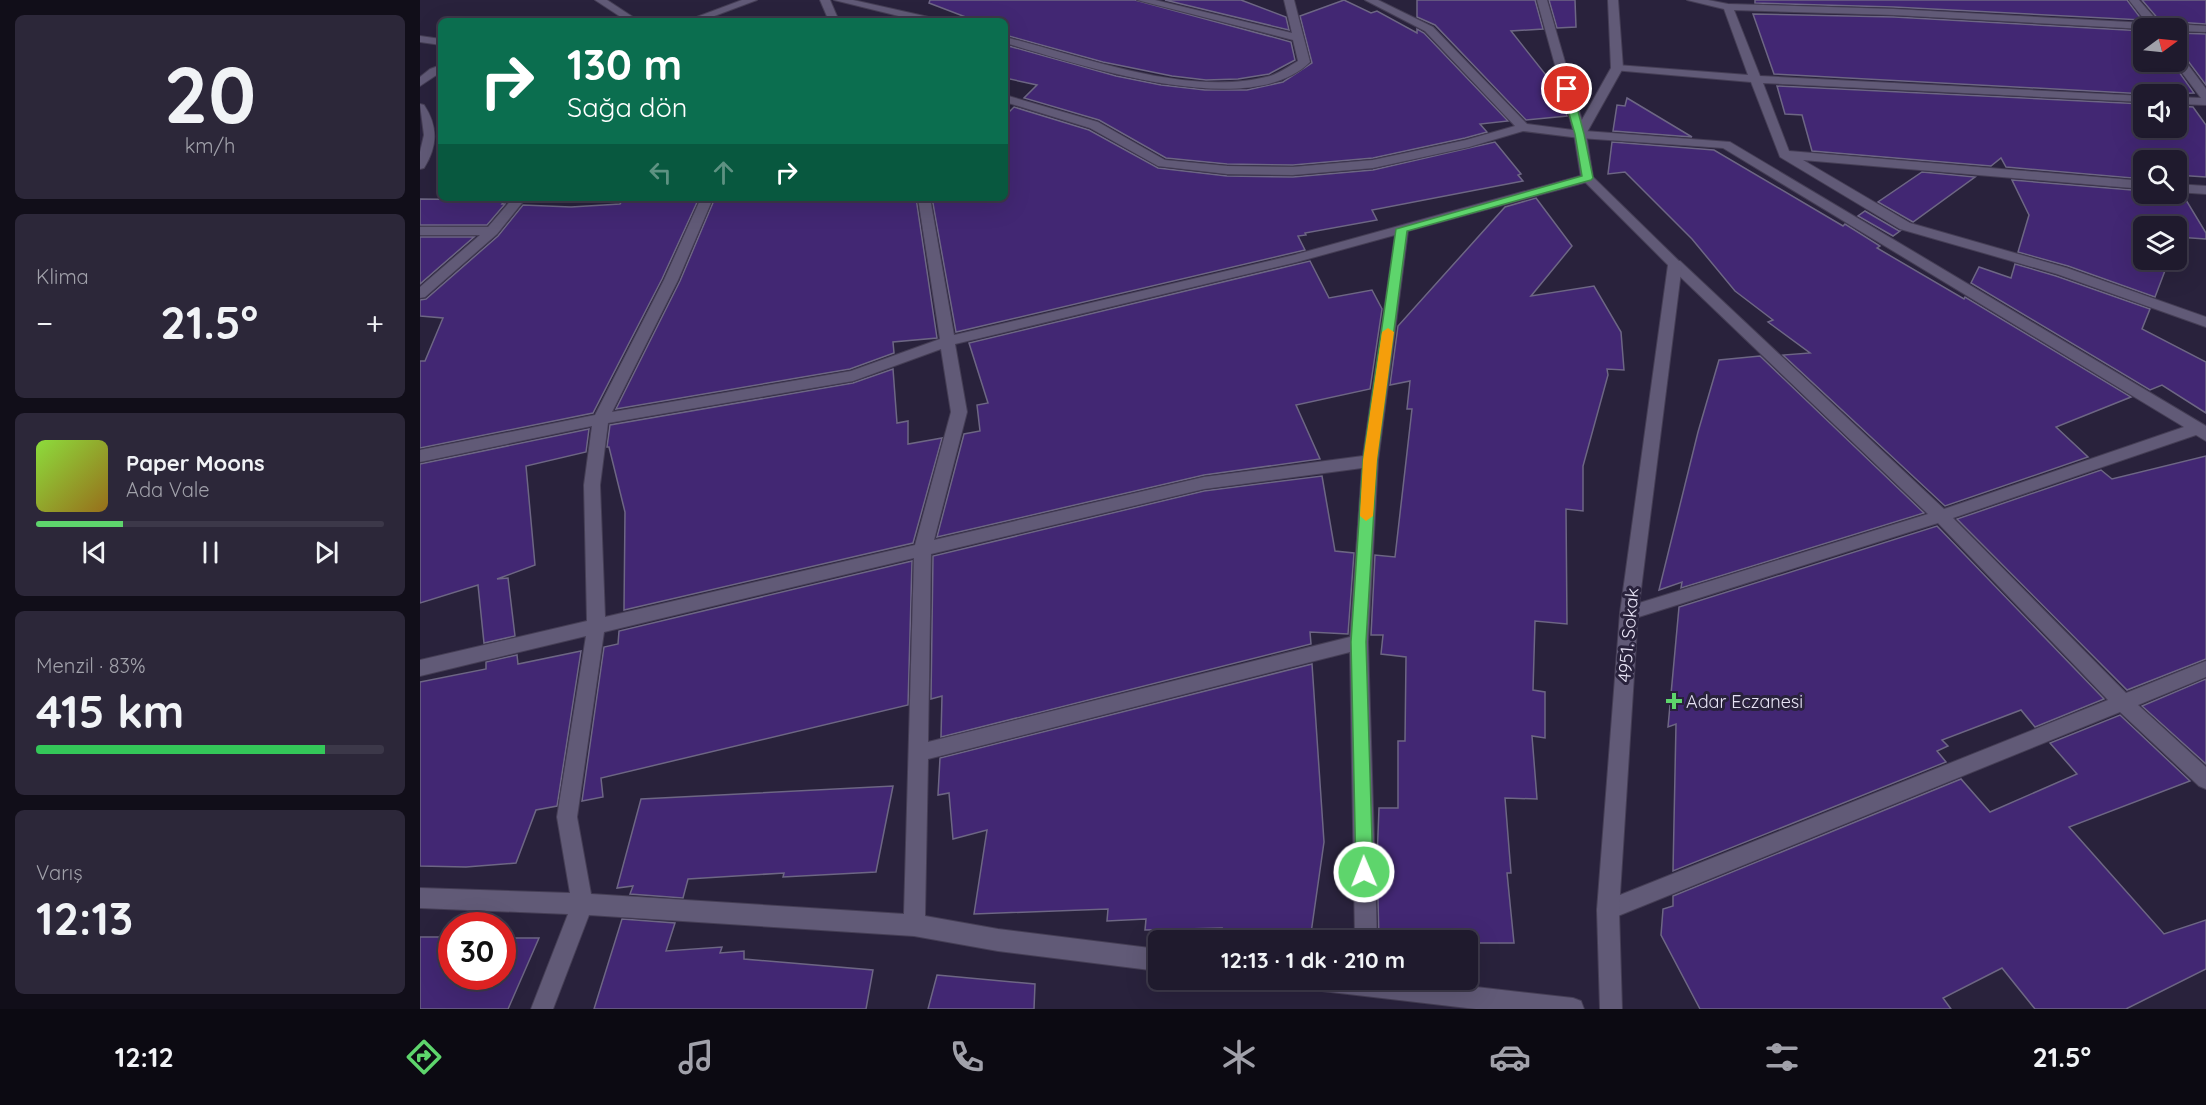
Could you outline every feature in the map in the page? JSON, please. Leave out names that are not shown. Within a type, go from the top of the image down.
[{"type":"street","points":[[600,0],[629,18]]},
{"type":"street","points":[[700,18],[752,0]]},
{"type":"street","points":[[825,0],[833,18]]},
{"type":"street","points":[[839,0],[903,17]]},
{"type":"street","points":[[1142,0],[1298,38]]},
{"type":"street","points":[[1008,41],[1157,80],[1217,85],[1273,79],[1304,62],[1289,0]]},
{"type":"street","points":[[1370,0],[1429,29],[1523,127]]},
{"type":"street","points":[[1542,0],[1580,134],[1587,178],[1941,516],[2124,703],[2206,780]]},
{"type":"street","points":[[1580,134],[1617,68],[1613,0]]},
{"type":"street","points":[[1692,0],[1728,7],[1894,12],[2133,26]]},
{"type":"street","points":[[1887,0],[1894,12]]},
{"type":"street","points":[[2134,0],[2149,18]]},
{"type":"street","points":[[1728,7],[1784,154],[1905,226],[2062,271],[2206,322]]},
{"type":"street","points":[[2187,28],[2206,29]]},
{"type":"street","points":[[420,39],[438,42]]},
{"type":"street","points":[[1617,68],[1755,79],[2133,98]]},
{"type":"street","points":[[420,83],[438,69]]},
{"type":"street","points":[[2187,71],[2206,97]]},
{"type":"street","points":[[1008,99],[1094,125],[1162,163],[1227,170],[1293,171],[1373,164],[1469,143],[1523,127],[1580,134],[1726,145],[2202,432]]},
{"type":"street","points":[[2187,101],[2206,102]]},
{"type":"street","points":[[420,107],[430,120],[428,150],[420,165]]},
{"type":"street","points":[[1784,154],[2133,184]]},
{"type":"street","points":[[420,456],[601,419],[853,376],[949,341],[1297,258],[1587,178]]},
{"type":"street","points":[[2187,189],[2206,190]]},
{"type":"street","points":[[420,294],[492,231],[517,201]]},
{"type":"street","points":[[542,1009],[582,903],[567,817],[596,627],[592,485],[601,419],[671,280],[705,201]]},
{"type":"street","points":[[914,925],[923,548],[959,412],[925,201]]},
{"type":"street","points":[[1366,930],[1359,642],[1370,460],[1402,229]]},
{"type":"street","points":[[420,231],[492,231]]},
{"type":"street","name":"4951. Sokak","points":[[1611,1009],[1608,910],[1629,613],[1675,264]]},
{"type":"street","points":[[1629,613],[2202,432]]},
{"type":"street","points":[[420,668],[1204,483],[1370,460]]},
{"type":"street","points":[[917,753],[1359,642]]},
{"type":"street","points":[[1608,910],[2206,669]]},
{"type":"street","points":[[420,898],[582,903],[914,925],[998,940],[1148,959]]},
{"type":"street","points":[[1428,990],[1573,1009]]},
{"type":"building","points":[[930,0],[1135,0],[1291,42],[1295,60],[1269,74],[1238,79],[1206,80],[1172,76],[1103,62],[1008,36],[1008,18],[968,18],[929,3]]},
{"type":"building","points":[[1165,0],[1241,0],[1286,17],[1289,30]]},
{"type":"building","points":[[1344,0],[1371,13],[1377,11],[1417,33],[1417,29],[1424,33],[1508,121],[1480,124],[1487,132],[1373,158],[1293,165],[1227,164],[1166,158],[1099,120],[1024,98],[1037,85],[1008,79],[1008,46],[1116,76],[1161,85],[1205,90],[1247,90],[1283,82],[1312,63],[1300,16]]},
{"type":"building","points":[[1417,0],[1535,0],[1543,29],[1511,31],[1561,94],[1567,116],[1526,120],[1435,25],[1417,17]]},
{"type":"building","points":[[1549,0],[1575,0],[1576,27],[1557,28]]},
{"type":"building","points":[[1755,0],[2127,0],[2140,18],[2133,20],[1894,7],[1755,3]]},
{"type":"building","points":[[2142,0],[2206,0],[2206,24],[2187,23],[2187,18],[2157,18]]},
{"type":"building","points":[[1753,14],[1894,17],[2133,30],[2133,72],[2179,72],[2194,93],[2187,93],[2187,84],[2133,84],[2133,93],[1774,74]]},
{"type":"building","points":[[2187,33],[2206,34],[2206,85],[2187,60]]},
{"type":"building","points":[[1777,86],[2133,103],[2133,138],[2187,138],[2187,107],[2193,107],[2206,125],[2206,177],[2187,176],[2187,150],[2133,150],[2133,178],[2006,167],[2001,158],[1991,166],[1812,151],[1802,115],[1785,114]]},
{"type":"building","points":[[1627,98],[1692,137],[1613,131],[1617,105],[1625,106]]},
{"type":"building","points":[[1014,107],[1089,130],[1158,168],[1227,176],[1293,177],[1373,170],[1495,142],[1521,174],[1518,175],[1523,181],[1372,210],[1377,220],[1298,236],[1305,250],[956,332],[933,201],[1008,201],[1008,113]]},
{"type":"building","points":[[1612,142],[1714,150],[1843,226],[1845,224],[1880,246],[1877,248],[1964,299],[1965,297],[2131,397],[2056,427],[2088,457],[1945,506],[1783,355],[1810,353],[1768,322],[1773,320],[1735,291],[1692,239],[1625,172],[1608,174]]},
{"type":"building","points":[[1922,172],[1975,177],[1913,222],[1878,202]]},
{"type":"building","points":[[2012,180],[2133,190],[2133,204],[2187,204],[2187,202],[2206,233],[2206,239],[2187,238],[2187,216],[2133,216],[2133,270],[2165,270],[2155,297],[2068,266],[2018,252],[2029,215]]},
{"type":"building","points":[[1536,198],[1572,246],[1531,296],[1594,286],[1621,332],[1624,370],[1607,369],[1608,375],[1583,466],[1583,511],[1566,509],[1567,624],[1535,621],[1533,690],[1545,692],[1545,738],[1532,736],[1537,799],[1505,798],[1511,873],[1507,873],[1514,943],[1478,943],[1478,930],[1379,930],[1377,860],[1379,808],[1398,808],[1398,741],[1405,741],[1406,657],[1381,654],[1383,635],[1371,635],[1375,555],[1395,557],[1412,409],[1407,409],[1410,381],[1390,385],[1398,326],[1505,207]]},
{"type":"building","points":[[420,199],[504,201],[502,204],[505,204],[487,225],[420,225]]},
{"type":"building","points":[[622,201],[698,201],[662,279],[593,413],[420,448],[420,361],[425,361],[443,318],[420,316],[420,300],[426,299],[498,236],[523,205],[571,207],[620,204]]},
{"type":"building","points":[[714,201],[916,201],[937,338],[893,342],[894,353],[850,369],[616,409],[680,281]]},
{"type":"building","points":[[1865,211],[1900,231],[1893,236],[1858,216]]},
{"type":"building","points":[[420,237],[474,237],[420,284]]},
{"type":"building","points":[[1310,261],[1329,298],[1372,290],[1382,309],[1370,389],[1296,405],[1320,459],[1204,475],[937,537],[964,434],[980,431],[977,405],[988,403],[969,343]]},
{"type":"building","points":[[2015,264],[2150,309],[2142,329],[2206,362],[2206,413],[2162,385],[2150,390],[1971,283],[1979,267],[2011,278]]},
{"type":"building","points":[[1760,356],[1924,513],[1681,588],[1682,582],[1659,590],[1698,432],[1719,360]]},
{"type":"building","points":[[893,369],[897,423],[908,421],[908,444],[942,438],[913,543],[624,610],[625,512],[609,447],[607,447],[610,425],[853,383]]},
{"type":"building","points":[[589,429],[586,452],[526,466],[535,565],[497,579],[508,578],[515,636],[484,643],[478,585],[420,603],[420,464]]},
{"type":"building","points":[[2206,456],[2206,659],[2127,690],[1957,519],[2101,470],[2112,479]]},
{"type":"building","points":[[1322,476],[1335,551],[1354,553],[1348,634],[1310,632],[1311,644],[941,737],[942,696],[931,699],[933,556],[1204,491]]},
{"type":"building","points":[[1937,526],[2104,699],[2035,727],[2021,710],[1942,740],[1948,746],[1937,751],[1946,762],[1673,871],[1676,724],[1668,727],[1679,607]]},
{"type":"building","points":[[912,561],[908,705],[601,778],[603,797],[582,801],[604,647],[618,644],[619,631]]},
{"type":"building","points":[[581,651],[557,806],[536,810],[516,863],[466,867],[420,866],[420,682],[486,669],[486,662],[517,655],[518,664]]},
{"type":"building","points":[[1312,664],[1324,842],[1311,930],[1222,930],[1222,928],[1145,930],[1146,919],[1107,921],[1108,909],[974,914],[987,830],[953,839],[949,793],[938,795],[940,758]]},
{"type":"building","points":[[2206,679],[2206,764],[2142,706]]},
{"type":"building","points":[[2120,715],[2190,781],[2069,827],[2164,934],[2206,920],[2206,969],[2126,1009],[2035,1009],[2002,968],[1943,998],[1951,1009],[1700,1009],[1661,935],[1663,909],[1673,906],[1673,896],[1961,779],[1990,812],[2077,774],[2050,743]]},
{"type":"building","points":[[893,786],[876,872],[783,877],[784,873],[688,879],[683,898],[630,894],[633,886],[617,888],[641,799]]},
{"type":"building","points":[[622,919],[675,923],[666,951],[722,947],[720,953],[744,951],[744,959],[873,970],[866,1009],[594,1009]]},
{"type":"building","points":[[420,937],[438,937],[438,990],[516,990],[516,938],[539,938],[508,1009],[420,1009]]},
{"type":"building","points":[[937,975],[1035,984],[1034,1009],[928,1009]]},
{"type":"slow traffic","points":[[1366,516],[1370,460],[1388,332]]},
{"type":"place","name":"Adar Eczanesi","points":[[1674,701]]},
{"type":"route","points":[[1364,872],[1359,642],[1370,460],[1402,229],[1587,178],[1580,134],[1567,89]]}]
